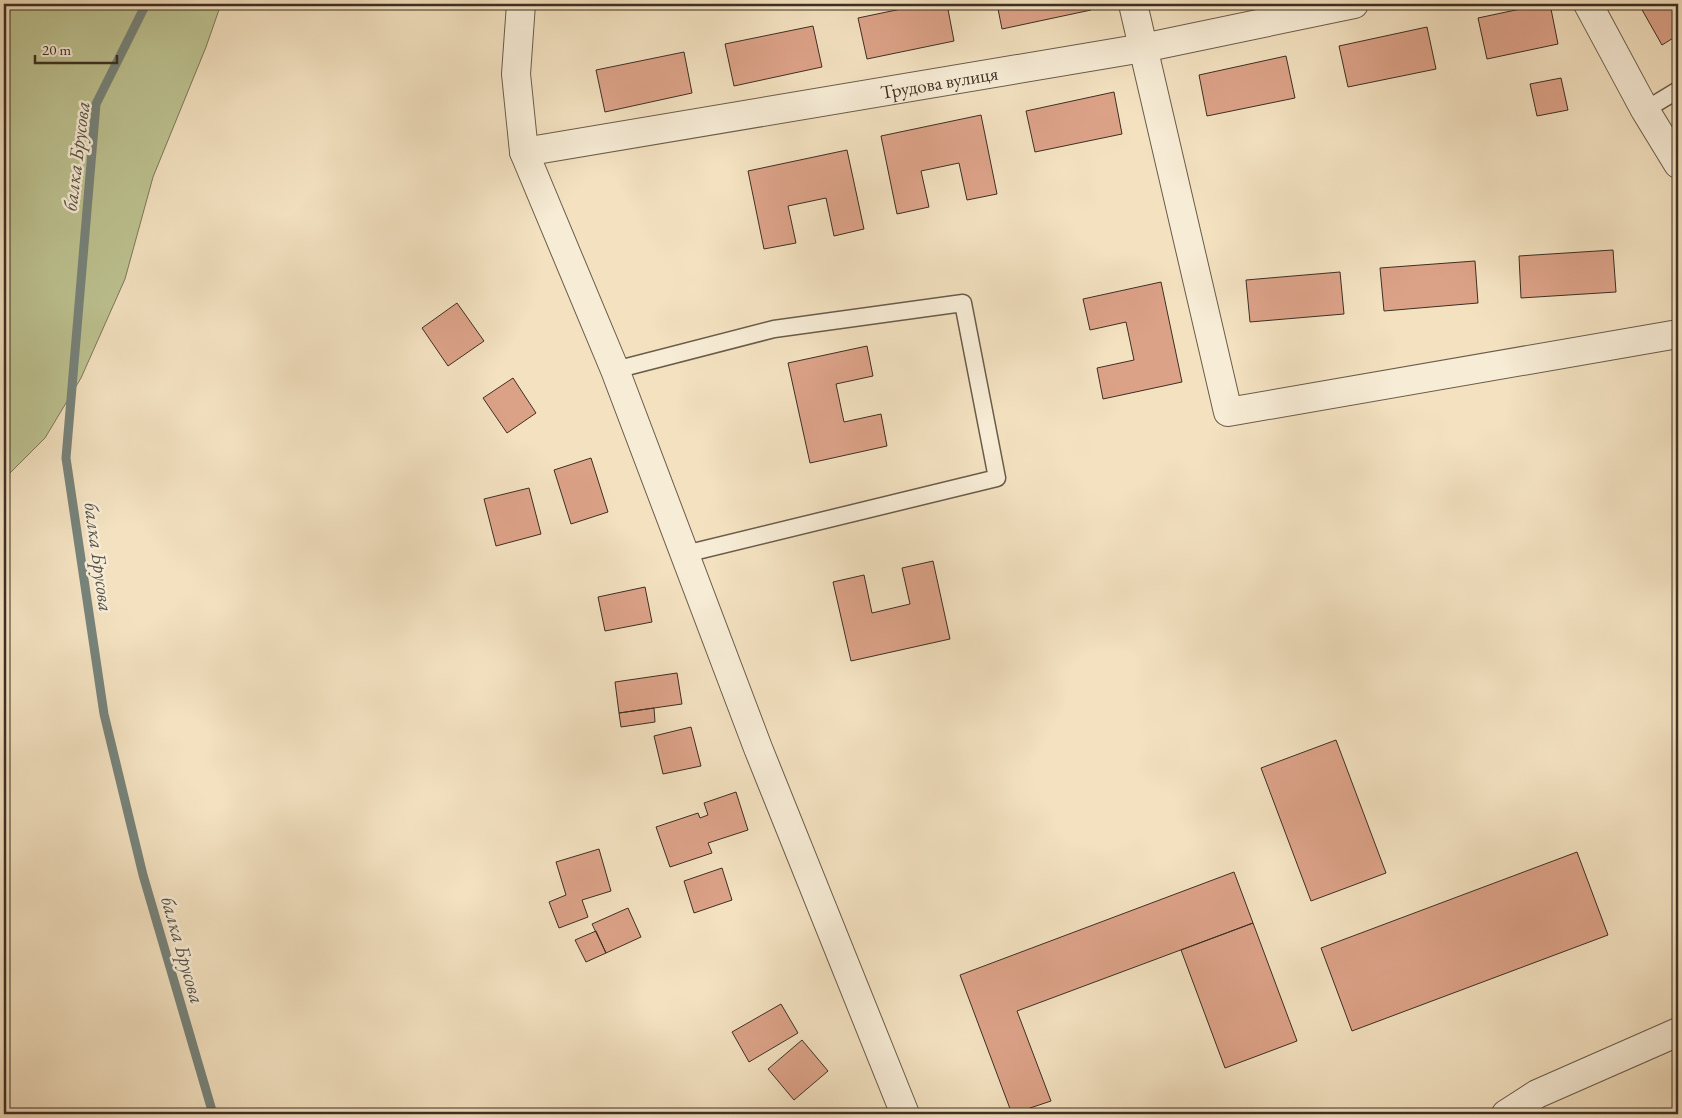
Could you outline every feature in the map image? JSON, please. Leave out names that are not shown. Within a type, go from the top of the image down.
[{"type":"street","points":[[521,4],[516,74],[524,152],[615,370],[758,748],[905,1114]]},
{"type":"street","points":[[1134,4],[1228,412],[1678,334]]},
{"type":"street","name":"Трудова вулиця","points":[[524,152],[1143,48],[1354,4]]},
{"type":"street","points":[[1588,4],[1645,110],[1678,164]]},
{"type":"street","points":[[1506,1114],[1537,1094],[1678,1032]]},
{"type":"lane","points":[[1645,110],[1678,90]]},
{"type":"lane","points":[[615,370],[774,329],[963,303],[997,478],[685,554]]},
{"type":"green space","points":[[4,4],[221,4],[206,47],[153,177],[125,279],[81,378],[45,438],[4,479]]},
{"type":"building","points":[[925,4],[947,4],[954,41],[867,59],[858,18]]},
{"type":"building","points":[[997,4],[1089,4],[1091,10],[1002,29]]},
{"type":"building","points":[[1550,4],[1558,44],[1487,59],[1478,18]]},
{"type":"building","points":[[1648,4],[1678,4],[1678,35],[1662,45],[1641,8]]},
{"type":"building","points":[[813,26],[822,67],[734,86],[725,44]]},
{"type":"building","points":[[1427,27],[1436,69],[1348,87],[1339,46]]},
{"type":"building","points":[[684,52],[692,93],[605,112],[596,70]]},
{"type":"building","points":[[1286,56],[1295,98],[1207,116],[1199,75]]},
{"type":"building","points":[[1561,78],[1568,110],[1537,116],[1530,84]]},
{"type":"building","points":[[1114,92],[1122,134],[1035,152],[1026,111]]},
{"type":"building","points":[[981,115],[997,194],[967,200],[959,163],[921,171],[929,207],[897,214],[881,136]]},
{"type":"building","points":[[847,150],[864,229],[834,236],[826,198],[788,206],[796,243],[764,249],[748,171]]},
{"type":"building","points":[[1613,250],[1616,292],[1521,298],[1519,256]]},
{"type":"building","points":[[1475,261],[1478,303],[1384,311],[1380,268]]},
{"type":"building","points":[[1340,272],[1344,314],[1250,322],[1246,280]]},
{"type":"building","points":[[1161,282],[1182,382],[1103,399],[1097,368],[1134,360],[1126,322],[1090,330],[1083,299]]},
{"type":"building","points":[[457,303],[484,341],[448,366],[422,328]]},
{"type":"building","points":[[867,346],[873,376],[836,384],[844,422],[881,414],[887,446],[810,463],[788,363]]},
{"type":"building","points":[[513,378],[536,413],[507,433],[483,398]]},
{"type":"building","points":[[591,458],[608,512],[571,524],[554,470]]},
{"type":"building","points":[[529,488],[541,534],[496,546],[484,499]]},
{"type":"building","points":[[933,561],[950,639],[851,661],[833,582],[864,575],[872,613],[910,604],[902,568]]},
{"type":"building","points":[[645,587],[652,622],[605,631],[598,597]]},
{"type":"building","points":[[677,673],[682,704],[619,713],[615,682]]},
{"type":"building","points":[[654,708],[655,722],[621,727],[619,713]]},
{"type":"building","points":[[691,727],[701,766],[663,774],[654,736]]},
{"type":"building","points":[[1336,740],[1386,873],[1311,901],[1261,768]]},
{"type":"building","points":[[736,792],[748,830],[708,843],[712,853],[670,867],[656,827],[698,813],[700,818],[708,815],[704,803]]},
{"type":"building","points":[[599,849],[611,891],[582,900],[588,917],[559,928],[549,902],[566,895],[556,862]]},
{"type":"building","points":[[1577,852],[1608,935],[1352,1031],[1321,948]]},
{"type":"building","points":[[722,868],[732,900],[694,913],[684,881]]},
{"type":"building","points":[[1234,872],[1253,923],[1017,1011],[1051,1101],[1012,1114],[960,975]]},
{"type":"building","points":[[628,908],[641,937],[606,953],[592,924]]},
{"type":"building","points":[[1253,923],[1297,1041],[1225,1068],[1181,950]]},
{"type":"building","points":[[596,931],[606,953],[586,962],[575,940]]},
{"type":"building","points":[[781,1004],[798,1033],[749,1062],[732,1032]]},
{"type":"building","points":[[802,1040],[828,1071],[794,1100],[768,1069]]},
{"type":"waterway","name":"балка Брусова","points":[[146,4],[96,104],[66,458],[104,714],[143,875],[213,1114]]}]
